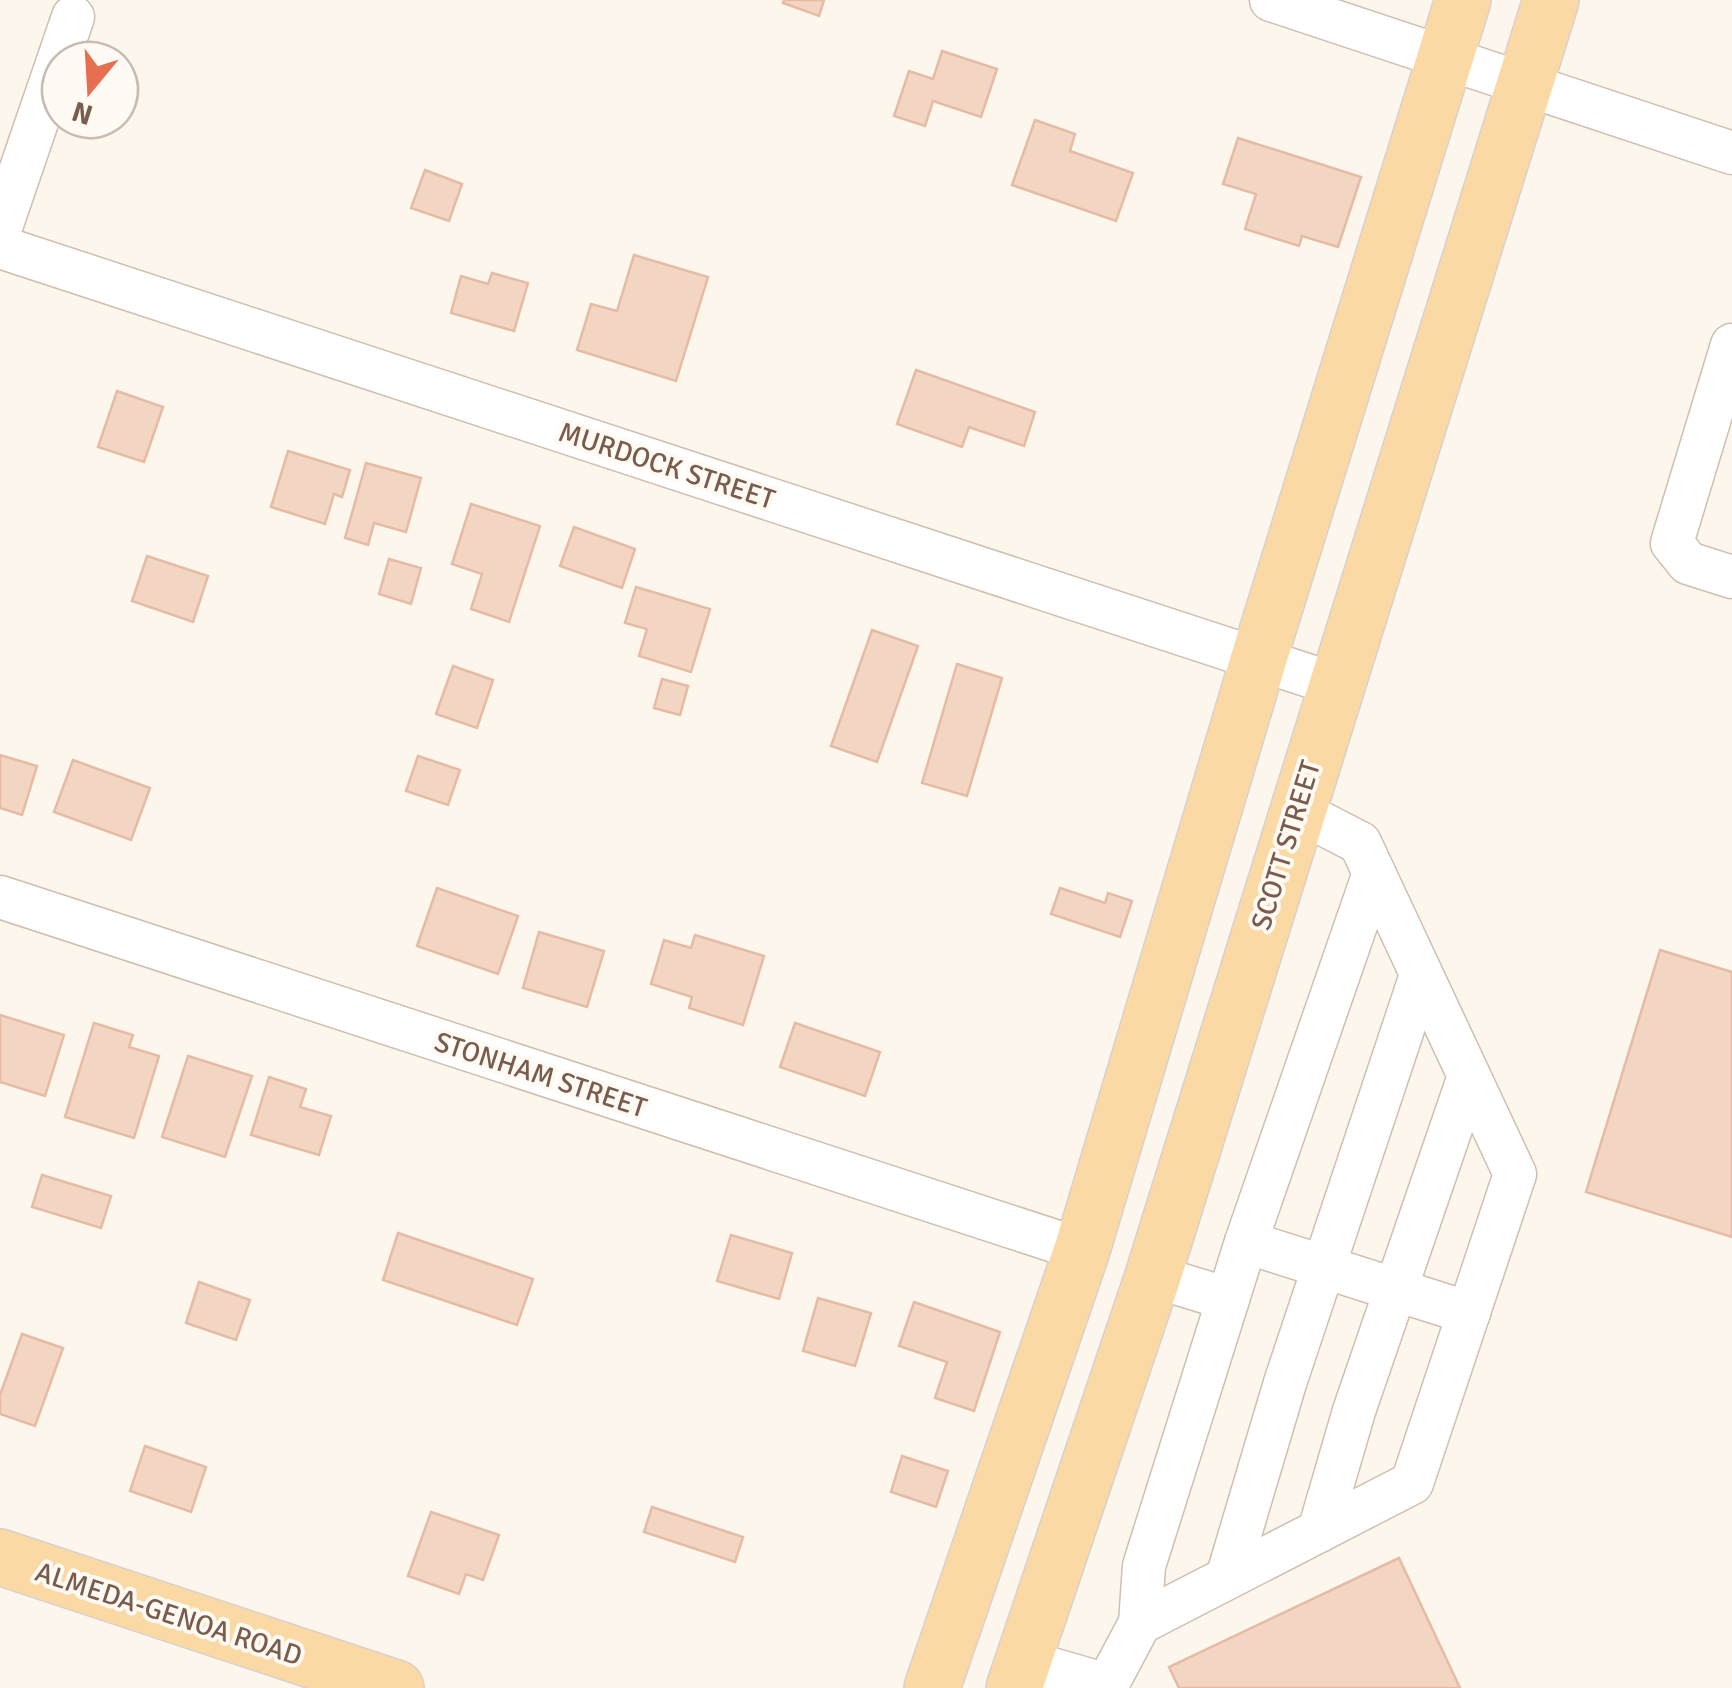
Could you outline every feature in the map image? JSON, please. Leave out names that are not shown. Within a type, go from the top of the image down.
[{"type":"main road","points":[[932,1688],[1082,1250],[1462,0]]},
{"type":"main road","name":"SCOTT STREET","points":[[1019,1674],[1153,1276],[1334,684],[1551,0]]},
{"type":"main road","points":[[1082,1250],[1153,1276]]},
{"type":"main road","name":"ALMEDA-GENOA ROAD","points":[[0,1557],[396,1688]]},
{"type":"street","points":[[1271,0],[1732,153]]},
{"type":"street","points":[[0,230],[73,17]]},
{"type":"street","name":"MURDOCK STREET","points":[[0,247],[1334,684]]},
{"type":"street","points":[[1732,345],[1672,542],[1688,563],[1732,577]]},
{"type":"street","points":[[1140,1623],[1412,1483],[1515,1174],[1360,844],[1296,810]]},
{"type":"street","points":[[1019,1674],[1110,1686],[1140,1623],[1144,1566],[1246,1242],[1374,873]]},
{"type":"street","name":"STONHAM STREET","points":[[0,897],[1082,1250]]},
{"type":"street","points":[[1227,1578],[1421,975]]},
{"type":"street","points":[[1318,1531],[1395,1289],[1469,1076]]},
{"type":"street","points":[[1246,1242],[1469,1313]]},
{"type":"street","points":[[1153,1276],[1228,1299]]},
{"type":"building","points":[[824,0],[819,16],[783,3]]},
{"type":"building","points":[[942,51],[997,69],[981,117],[933,101],[925,126],[894,116],[909,71],[933,79]]},
{"type":"building","points":[[1035,120],[1075,134],[1070,151],[1133,173],[1116,221],[1012,185]]},
{"type":"building","points":[[1238,138],[1361,177],[1338,247],[1302,236],[1299,246],[1245,229],[1256,194],[1223,184]]},
{"type":"building","points":[[425,170],[462,184],[449,221],[411,208]]},
{"type":"building","points":[[634,255],[708,277],[676,381],[577,350],[591,304],[617,311]]},
{"type":"building","points":[[492,273],[528,283],[514,331],[451,313],[461,276],[488,284]]},
{"type":"building","points":[[916,370],[1035,412],[1024,446],[969,427],[962,447],[897,424]]},
{"type":"building","points":[[117,391],[163,407],[144,462],[98,447]]},
{"type":"building","points":[[288,451],[350,470],[342,497],[334,494],[325,524],[271,507]]},
{"type":"building","points":[[366,463],[421,478],[406,532],[374,523],[368,545],[345,538]]},
{"type":"building","points":[[471,504],[540,526],[509,622],[471,609],[482,574],[452,564]]},
{"type":"building","points":[[574,527],[635,549],[622,588],[560,566]]},
{"type":"building","points":[[147,556],[208,576],[193,622],[132,601]]},
{"type":"building","points":[[389,559],[421,568],[411,604],[379,594]]},
{"type":"building","points":[[636,587],[710,609],[691,672],[639,656],[647,629],[625,623]]},
{"type":"building","points":[[872,630],[918,646],[877,762],[831,746]]},
{"type":"building","points":[[957,664],[1002,678],[967,796],[922,783]]},
{"type":"building","points":[[453,666],[493,680],[477,728],[436,714]]},
{"type":"building","points":[[662,679],[688,686],[680,715],[654,708]]},
{"type":"building","points":[[0,755],[37,766],[22,815],[0,808]]},
{"type":"building","points":[[418,756],[460,770],[448,805],[406,791]]},
{"type":"building","points":[[73,760],[150,788],[131,840],[54,812]]},
{"type":"building","points":[[437,888],[518,916],[498,974],[417,946]]},
{"type":"building","points":[[1060,888],[1105,903],[1108,893],[1132,901],[1120,937],[1051,914]]},
{"type":"building","points":[[539,932],[604,951],[587,1007],[523,988]]},
{"type":"building","points":[[695,935],[764,956],[743,1025],[689,1008],[692,997],[651,984],[664,940],[691,948]]},
{"type":"building","points":[[1660,950],[1732,972],[1732,1237],[1586,1192]]},
{"type":"building","points":[[0,1015],[64,1035],[45,1096],[0,1082]]},
{"type":"building","points":[[94,1023],[133,1035],[129,1047],[159,1056],[134,1138],[65,1117]]},
{"type":"building","points":[[795,1023],[880,1052],[865,1096],[780,1067]]},
{"type":"building","points":[[188,1056],[252,1076],[225,1157],[162,1137]]},
{"type":"building","points":[[269,1077],[306,1089],[300,1107],[331,1116],[319,1155],[251,1135]]},
{"type":"building","points":[[42,1175],[111,1196],[101,1228],[32,1207]]},
{"type":"building","points":[[398,1233],[533,1279],[517,1325],[383,1280]]},
{"type":"building","points":[[731,1235],[792,1253],[779,1299],[717,1281]]},
{"type":"building","points":[[199,1282],[250,1300],[236,1340],[186,1323]]},
{"type":"building","points":[[818,1298],[871,1313],[855,1366],[803,1351]]},
{"type":"building","points":[[914,1302],[1000,1332],[974,1411],[935,1398],[947,1362],[899,1346]]},
{"type":"building","points":[[22,1334],[63,1348],[35,1426],[0,1414],[0,1395]]},
{"type":"building","points":[[145,1446],[206,1467],[191,1512],[130,1491]]},
{"type":"building","points":[[902,1456],[948,1471],[936,1507],[891,1492]]},
{"type":"building","points":[[652,1507],[743,1537],[735,1562],[644,1532]]},
{"type":"building","points":[[431,1512],[499,1535],[483,1580],[466,1574],[459,1594],[408,1576]]},
{"type":"building","points":[[1399,1558],[1460,1688],[1179,1688],[1169,1667]]}]
